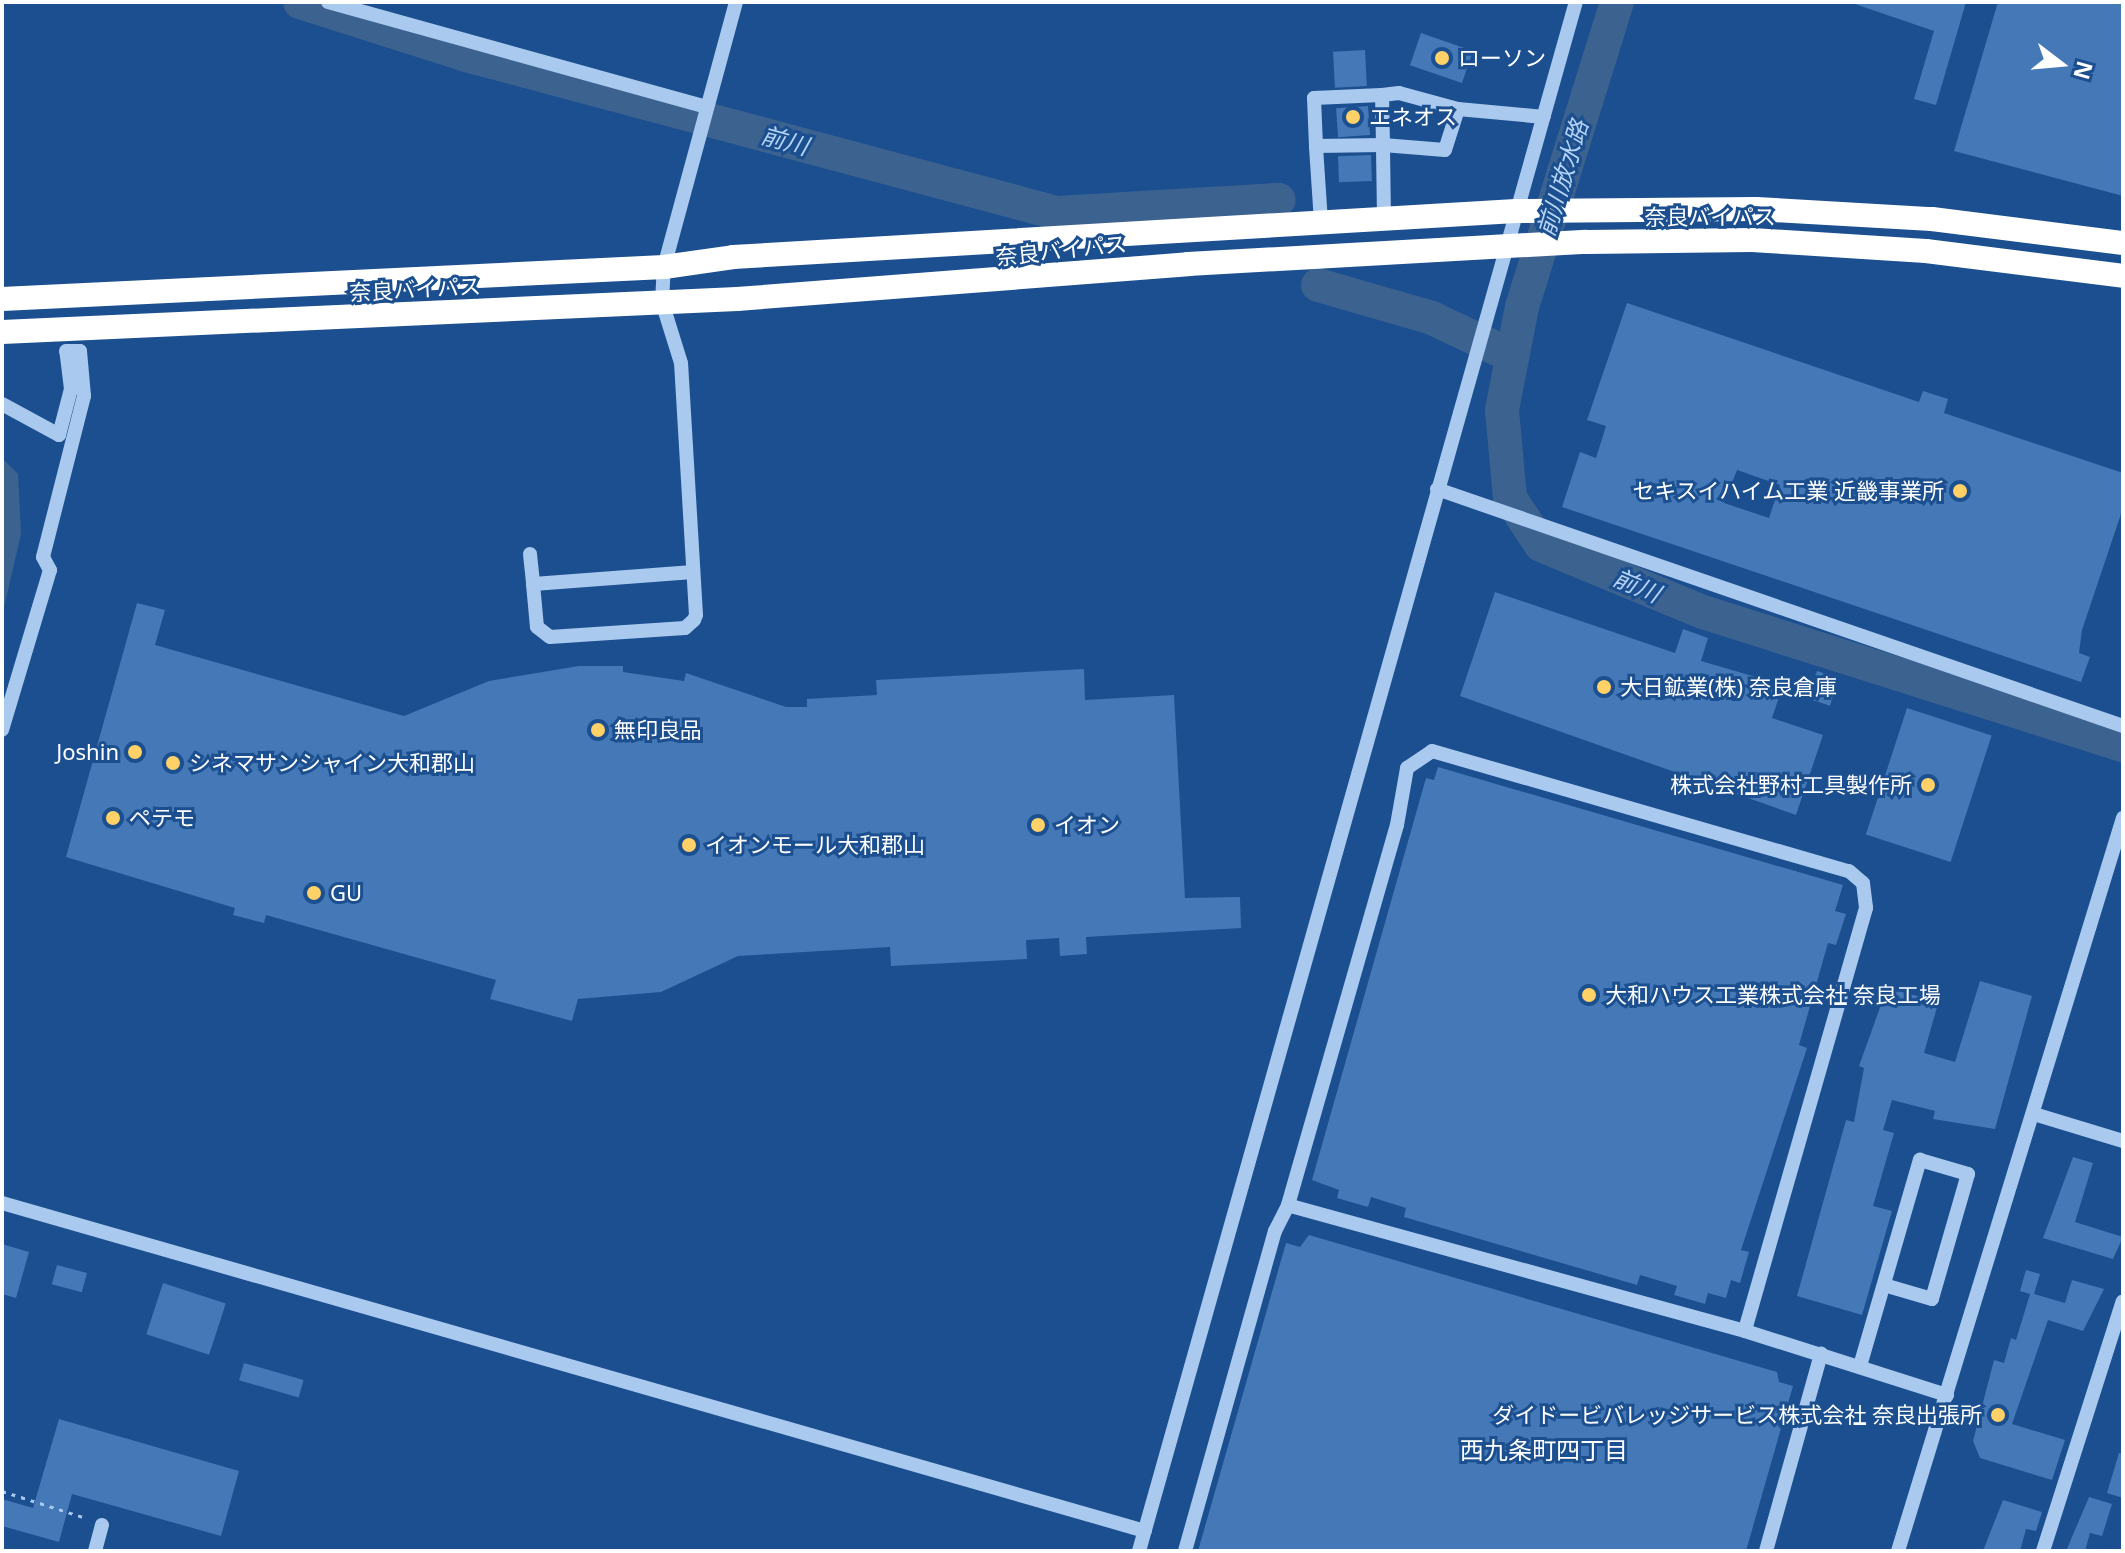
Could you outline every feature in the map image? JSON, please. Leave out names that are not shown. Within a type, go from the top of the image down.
[{"type":"highway","name":"奈良バイパス","points":[[2,299],[664,267],[1516,211],[1786,210],[1932,219],[2123,243]]},
{"type":"highway","name":"奈良バイパス","points":[[2,332],[662,302],[1586,242],[1752,240],[1926,251],[2123,276]]},
{"type":"street","points":[[328,2],[707,107]]},
{"type":"street","points":[[530,554],[537,627],[544,635],[685,628],[696,615],[680,353],[662,302],[664,267],[736,2]]},
{"type":"street","points":[[1139,1551],[1576,2]]},
{"type":"street","points":[[1321,222],[1314,98],[1399,93],[1458,109],[1544,117]]},
{"type":"street","points":[[1382,95],[1384,219]]},
{"type":"street","points":[[1316,146],[1383,145],[1445,150],[1458,109]]},
{"type":"street","points":[[2,404],[59,435],[71,389],[66,351],[80,351],[84,396],[43,557],[50,570],[2,730]]},
{"type":"street","points":[[1437,489],[2123,726]]},
{"type":"street","points":[[533,584],[693,572]]},
{"type":"street","points":[[1185,1551],[1275,1231],[1288,1205],[1397,825],[1407,768],[1425,753],[1446,752],[1849,871],[1863,883],[1866,908],[1745,1331]]},
{"type":"street","points":[[1898,1551],[2123,818]]},
{"type":"street","points":[[2034,1114],[2123,1141]]},
{"type":"street","points":[[1860,1366],[1920,1160],[1968,1174],[1932,1299],[1884,1285]]},
{"type":"street","points":[[2,1203],[1145,1531]]},
{"type":"street","points":[[1288,1205],[1745,1331],[1947,1395]]},
{"type":"street","points":[[2043,1551],[2123,1301]]},
{"type":"street","points":[[1766,1551],[1821,1354]]},
{"type":"street","points":[[95,1551],[102,1525]]},
{"type":"path","points":[[2,1491],[102,1525]]},
{"type":"water","points":[[2,458],[18,474],[21,534],[2,616]]},
{"type":"building","points":[[1849,2],[1966,2],[1936,105],[1914,99],[1934,31]]},
{"type":"building","points":[[1998,2],[2123,2],[2123,196],[1954,151]]},
{"type":"building","name":"ローソン","points":[[1421,33],[1473,51],[1462,83],[1410,65]]},
{"type":"building","points":[[1365,50],[1367,86],[1335,88],[1333,52]]},
{"type":"building","points":[[1368,106],[1370,135],[1338,137],[1336,108]]},
{"type":"building","points":[[1371,155],[1372,181],[1339,182],[1338,156]]},
{"type":"building","name":"セキスイハイム工業 近畿事業所","points":[[1627,303],[1919,402],[1923,391],[1948,399],[1944,413],[2123,473],[2123,508],[2082,630],[2079,653],[2090,657],[2081,682],[1562,507],[1580,452],[1596,458],[1606,426],[1587,420]],"holes":[[[1737,470],[1780,485],[1769,518],[1724,503]]]},
{"type":"building","name":"大日鉱業(株) 奈良倉庫","points":[[1495,592],[1675,653],[1683,629],[1708,638],[1701,661],[1783,685],[1772,718],[1823,735],[1796,815],[1460,696]]},
{"type":"building","points":[[137,603],[165,610],[155,645],[404,716],[489,681],[579,666],[623,666],[623,672],[684,681],[686,673],[786,707],[807,707],[807,699],[877,695],[876,680],[1084,669],[1085,700],[1174,695],[1185,898],[1240,897],[1241,928],[1086,937],[1087,954],[1060,956],[1059,938],[1026,940],[1027,959],[891,966],[890,947],[738,956],[661,992],[578,999],[572,1021],[490,999],[496,980],[266,915],[264,923],[233,915],[235,908],[66,857]]},
{"type":"building","points":[[1817,671],[1839,678],[1830,706],[1808,699]]},
{"type":"building","name":"株式会社野村工具製作所","points":[[1907,708],[1992,736],[1951,862],[1866,834]]},
{"type":"building","name":"大和ハウス工業株式会社 奈良工場","points":[[1438,767],[1843,885],[1835,911],[1846,914],[1836,945],[1828,943],[1799,1045],[1807,1048],[1741,1250],[1749,1252],[1740,1283],[1731,1280],[1726,1298],[1708,1293],[1705,1304],[1674,1295],[1677,1286],[1640,1275],[1637,1285],[1404,1217],[1406,1208],[1371,1197],[1368,1207],[1337,1198],[1339,1190],[1312,1180],[1426,778],[1434,780]]},
{"type":"building","points":[[1980,981],[2032,996],[1995,1129],[1933,1119],[1935,1111],[1892,1100],[1883,1130],[1894,1133],[1873,1206],[1892,1211],[1862,1315],[1797,1296],[1846,1120],[1854,1122],[1864,1068],[1859,1066],[1887,988],[1932,1000],[1937,1007],[1924,1053],[1955,1062]]},
{"type":"building","points":[[2073,1157],[2093,1163],[2075,1222],[2123,1237],[2113,1259],[2043,1238]]},
{"type":"building","points":[[1309,1235],[1777,1372],[1779,1382],[1793,1386],[1746,1551],[1198,1551],[1286,1243],[1300,1247]]},
{"type":"building","points":[[2,1244],[29,1252],[16,1298],[2,1294]]},
{"type":"building","points":[[57,1265],[87,1273],[82,1292],[52,1284]]},
{"type":"building","points":[[2026,1270],[2040,1274],[2034,1294],[2065,1303],[2072,1280],[2104,1289],[2083,1331],[2048,1320],[2012,1424],[2065,1440],[2052,1480],[1980,1458],[1973,1441],[1994,1360],[2004,1363],[2011,1338],[2016,1340],[2030,1294],[2020,1291]]},
{"type":"building","points":[[163,1283],[226,1303],[209,1355],[146,1334]]},
{"type":"building","points":[[244,1363],[304,1380],[299,1397],[239,1380]]},
{"type":"building","points":[[59,1419],[239,1471],[221,1536],[72,1494],[59,1542],[2,1526],[2,1499],[33,1508]]},
{"type":"building","points":[[2119,1453],[2123,1453],[2123,1498],[2107,1493]]},
{"type":"building","points":[[2089,1497],[2112,1504],[2102,1536],[2090,1533],[2085,1551],[2066,1551]]},
{"type":"building","points":[[2003,1500],[2042,1512],[2036,1531],[2026,1529],[2020,1551],[1983,1551]]},
{"type":"waterway","name":"前川","points":[[300,2],[466,55],[1057,213],[1279,200]]},
{"type":"waterway","name":"前川","points":[[1617,2],[1522,307],[1502,410],[1510,498],[1541,545],[1703,612],[2123,745]]},
{"type":"waterway","name":"前川","points":[[1318,285],[1432,318],[1512,356]]},
{"type":"place","name":"ローソン","points":[[1442,58]]},
{"type":"place","name":"エネオス","points":[[1353,117]]},
{"type":"place","name":"セキスイハイム工業 近畿事業所","points":[[1960,491]]},
{"type":"place","name":"大日鉱業(株) 奈良倉庫","points":[[1604,687]]},
{"type":"place","name":"無印良品","points":[[598,730]]},
{"type":"place","name":"Joshin","points":[[135,752]]},
{"type":"place","name":"シネマサンシャイン大和郡山","points":[[173,763]]},
{"type":"place","name":"株式会社野村工具製作所","points":[[1928,785]]},
{"type":"place","name":"ペテモ","points":[[113,818]]},
{"type":"place","name":"イオン","points":[[1038,825]]},
{"type":"place","name":"イオンモール大和郡山","points":[[689,845]]},
{"type":"place","name":"GU","points":[[314,893]]},
{"type":"place","name":"大和ハウス工業株式会社 奈良工場","points":[[1589,995]]},
{"type":"place","name":"ダイドービバレッジサービス株式会社 奈良出張所","points":[[1998,1415]]},
{"type":"district","name":"西九条町四丁目","points":[[1544,1450]]},
{"type":"water label","name":"前川放水路","points":[[1562,178]]}]
